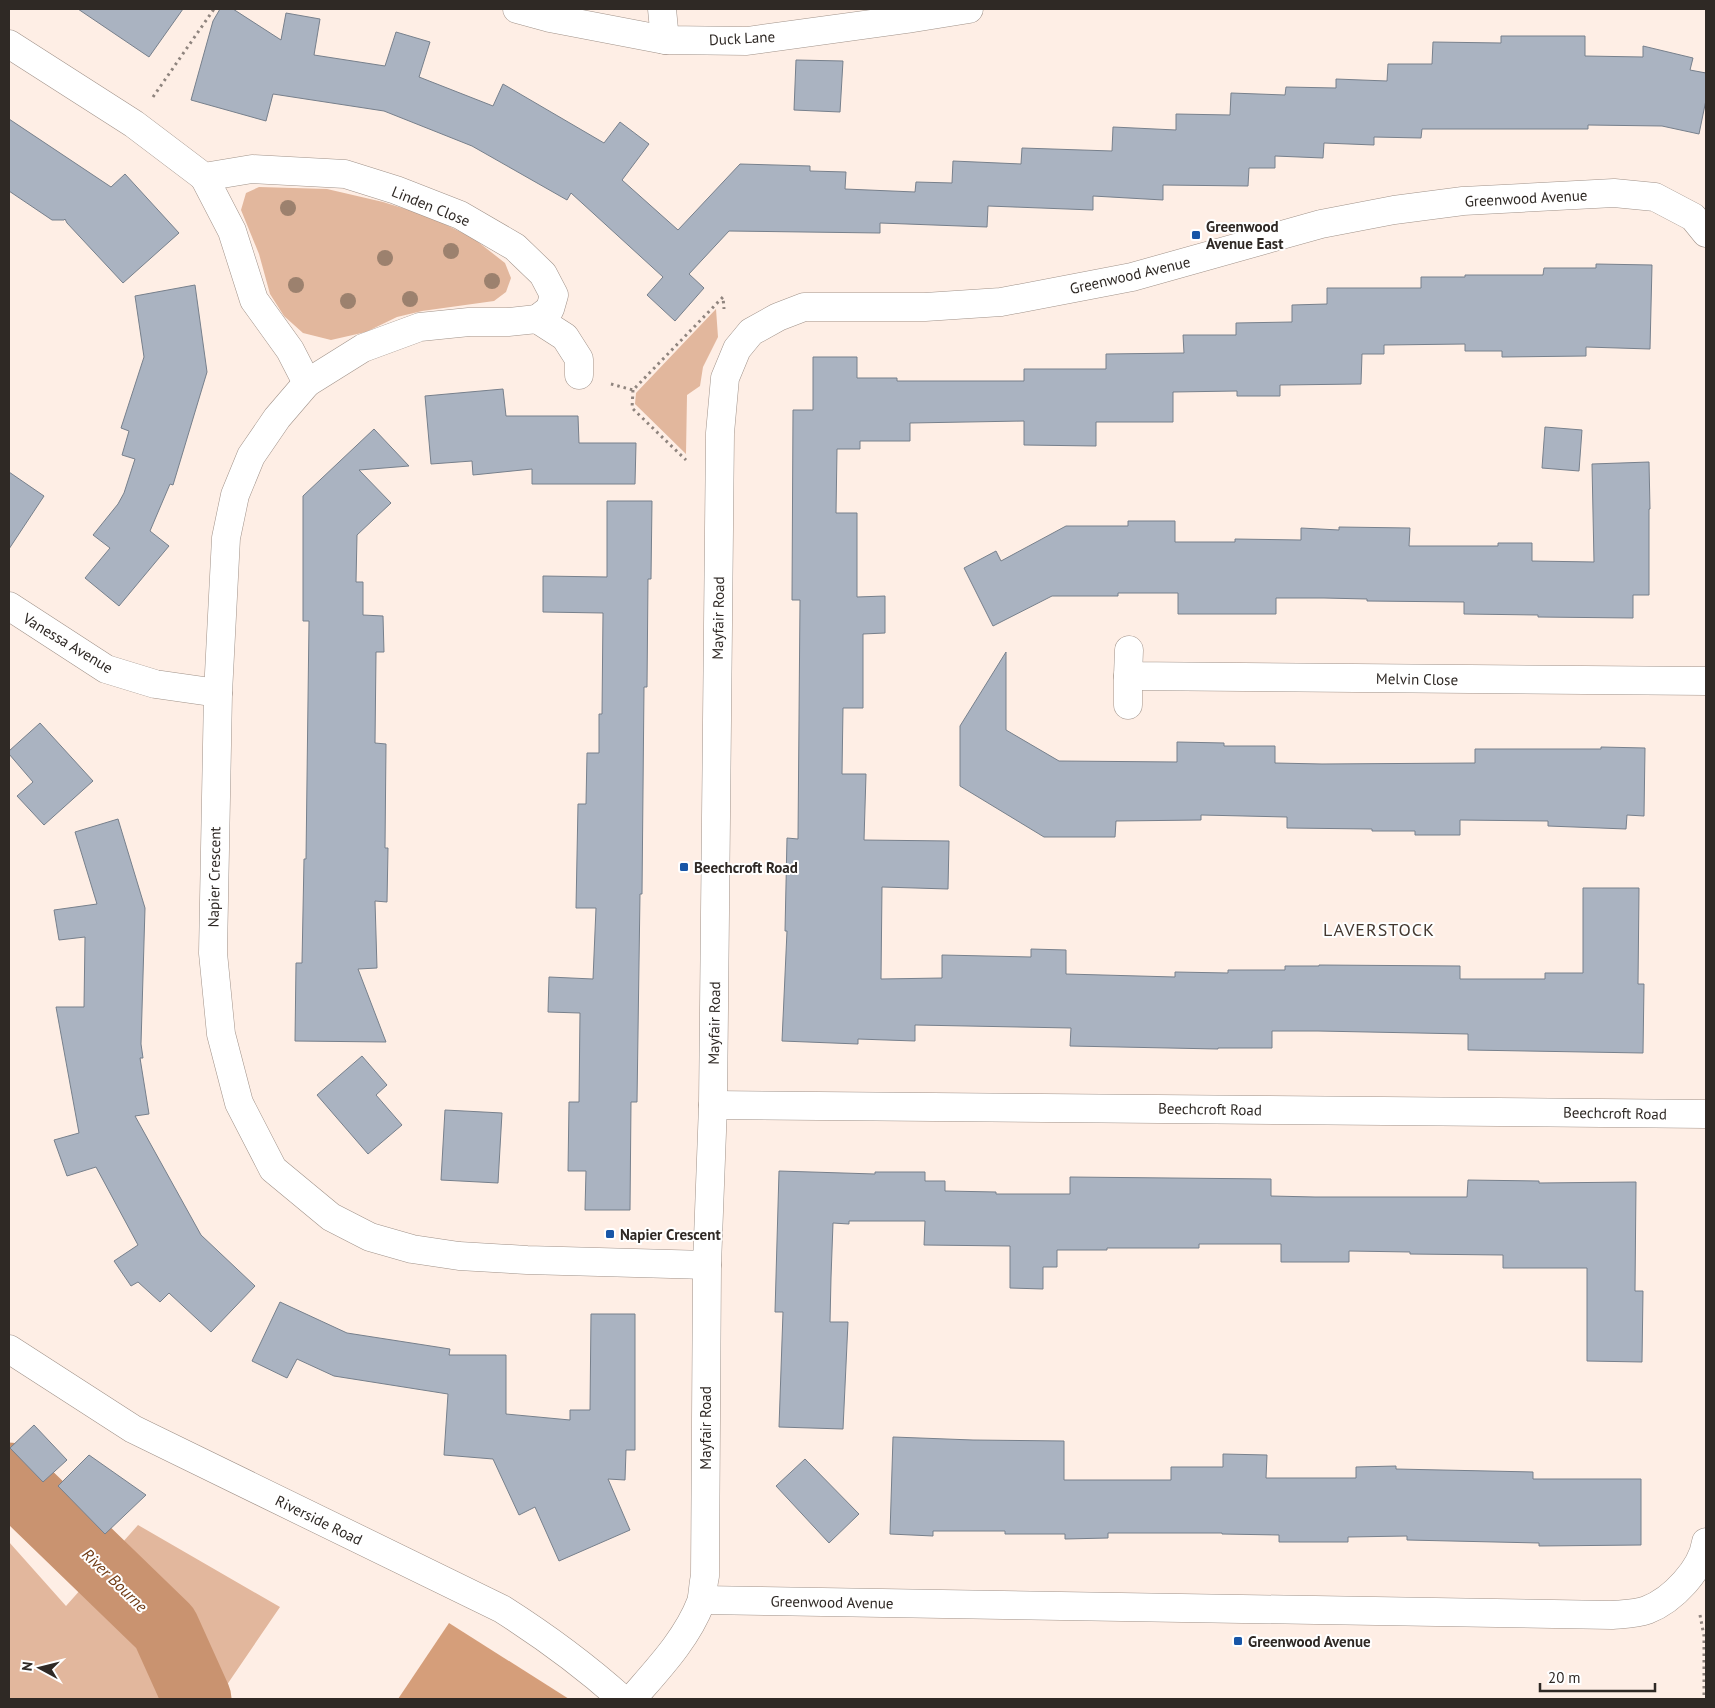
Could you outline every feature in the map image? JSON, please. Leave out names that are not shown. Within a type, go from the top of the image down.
[{"type":"street","name":"Duck Lane","points":[[517,9],[550,18],[665,40],[747,40],[969,9]]},
{"type":"street","points":[[662,9],[665,40]]},
{"type":"street","points":[[9,44],[134,124],[204,177],[232,231],[254,300],[290,350],[307,383]]},
{"type":"street","name":"Linden Close","points":[[204,177],[252,169],[345,174],[396,190],[460,215],[515,247],[544,274],[554,295],[550,309],[537,319]]},
{"type":"street","name":"Greenwood Avenue","points":[[751,332],[778,317],[804,308],[935,307],[1001,302],[1089,286],[1132,277],[1321,224],[1394,210],[1463,201],[1614,193],[1655,197],[1693,217],[1706,233]]},
{"type":"street","points":[[537,319],[565,337],[579,359],[579,376]]},
{"type":"street","name":"Napier Crescent","points":[[537,319],[508,322],[469,322],[420,327],[363,348],[307,383],[276,418],[251,456],[235,495],[226,538],[218,693],[213,953],[221,1034],[239,1103],[273,1169],[331,1217],[370,1237],[412,1249],[459,1256],[527,1260],[706,1265]]},
{"type":"street","name":"Mayfair Road","points":[[632,1699],[683,1637],[702,1600],[704,1576],[706,1265],[713,1105],[720,433],[725,378],[737,349],[751,332]]},
{"type":"street","name":"Vanessa Avenue","points":[[9,606],[106,669],[155,684],[218,693]]},
{"type":"street","name":"Melvin Close","points":[[1128,705],[1128,663],[1706,681]]},
{"type":"street","name":"Beechcroft Road","points":[[713,1105],[1706,1114]]},
{"type":"street","name":"Riverside Road","points":[[9,1349],[133,1429],[502,1609],[552,1641],[622,1699]]},
{"type":"street","name":"Greenwood Avenue","points":[[702,1600],[1612,1615],[1647,1610],[1672,1596],[1691,1576],[1705,1552],[1706,1542]]},
{"type":"path","points":[[134,124],[214,9]]},
{"type":"path","points":[[720,494],[632,408],[632,390],[723,297],[726,323],[751,332]]},
{"type":"path","points":[[579,376],[632,390]]},
{"type":"path","points":[[1691,1576],[1704,1636],[1704,1699]]},
{"type":"shaded area","points":[[259,187],[327,189],[383,202],[428,216],[473,238],[505,263],[511,278],[506,292],[494,301],[422,311],[397,317],[366,332],[331,340],[303,333],[284,316],[270,294],[259,254],[241,210],[246,193]]},
{"type":"shaded area","points":[[716,309],[718,337],[703,367],[700,386],[687,395],[686,454],[635,404],[636,393]]},
{"type":"shaded area","points":[[138,1525],[280,1607],[222,1692],[225,1699],[9,1699],[9,1542],[66,1606]]},
{"type":"shaded area","points":[[449,1623],[569,1699],[398,1699]]},
{"type":"building","points":[[78,9],[183,9],[149,57]]},
{"type":"building","points":[[220,9],[233,9],[281,40],[286,13],[320,19],[314,55],[385,66],[396,32],[430,42],[419,77],[493,106],[503,84],[604,143],[620,122],[649,144],[622,180],[678,230],[740,164],[810,166],[810,171],[846,172],[845,189],[915,192],[916,182],[952,183],[953,161],[1021,164],[1022,148],[1112,151],[1113,127],[1176,130],[1176,114],[1230,115],[1231,93],[1285,95],[1286,87],[1336,88],[1336,79],[1387,81],[1388,64],[1432,64],[1433,42],[1501,43],[1501,36],[1585,36],[1585,56],[1643,57],[1643,46],[1693,58],[1690,70],[1706,73],[1706,100],[1699,134],[1662,126],[1588,125],[1588,129],[1422,129],[1421,138],[1374,137],[1374,145],[1324,143],[1323,158],[1275,156],[1275,168],[1249,168],[1248,186],[1163,185],[1163,200],[1093,196],[1093,210],[988,206],[987,227],[880,223],[880,233],[729,231],[689,274],[704,288],[675,321],[647,295],[663,277],[571,193],[567,200],[472,146],[384,111],[273,94],[266,121],[191,100],[213,21]]},
{"type":"building","points":[[796,60],[843,61],[840,112],[794,110]]},
{"type":"building","points":[[9,119],[111,187],[125,174],[179,233],[123,283],[65,219],[52,220],[9,191]]},
{"type":"building","points":[[1596,264],[1652,265],[1650,349],[1586,347],[1586,356],[1502,357],[1502,351],[1465,351],[1465,344],[1384,345],[1384,354],[1362,354],[1361,384],[1280,385],[1280,396],[1237,396],[1237,391],[1173,392],[1173,422],[1096,422],[1096,446],[1024,445],[1024,421],[910,423],[910,441],[860,441],[860,449],[837,449],[836,513],[857,513],[857,597],[885,596],[885,633],[863,634],[863,708],[843,708],[842,774],[866,774],[864,840],[949,841],[948,889],[882,887],[881,979],[942,978],[942,955],[1031,957],[1031,949],[1066,950],[1066,974],[1175,977],[1175,972],[1228,973],[1228,970],[1285,970],[1285,966],[1460,966],[1460,979],[1545,979],[1545,973],[1583,973],[1583,888],[1639,888],[1638,984],[1644,984],[1643,1053],[1468,1050],[1468,1034],[1318,1031],[1272,1031],[1272,1048],[1218,1049],[1070,1046],[1071,1028],[915,1025],[915,1041],[858,1039],[858,1044],[782,1041],[787,931],[785,931],[787,838],[798,839],[800,600],[792,600],[793,410],[813,410],[813,357],[857,357],[857,378],[897,378],[897,381],[1024,381],[1024,369],[1106,369],[1106,354],[1184,353],[1183,335],[1236,335],[1236,323],[1292,322],[1292,305],[1327,304],[1327,288],[1421,288],[1421,277],[1543,275],[1544,268],[1596,268]]},
{"type":"building","points":[[195,285],[207,372],[173,485],[170,484],[150,531],[169,546],[119,606],[85,578],[110,548],[93,535],[118,504],[124,493],[135,459],[122,455],[129,431],[121,428],[144,357],[135,296]]},
{"type":"building","points":[[503,389],[506,416],[578,416],[579,443],[636,443],[635,484],[532,484],[532,469],[473,475],[472,461],[431,464],[425,396]]},
{"type":"building","points":[[1545,427],[1582,430],[1579,471],[1542,468]]},
{"type":"building","points":[[374,429],[409,466],[359,470],[391,503],[357,535],[356,582],[363,582],[363,615],[383,616],[384,652],[376,652],[375,743],[386,744],[385,848],[388,848],[387,902],[375,901],[377,968],[358,969],[386,1042],[295,1041],[296,963],[302,963],[304,859],[306,859],[309,621],[303,621],[303,496]]},
{"type":"building","points":[[1649,462],[1649,595],[1633,595],[1633,618],[1464,614],[1464,602],[1367,601],[1367,599],[1324,598],[1276,598],[1276,614],[1178,614],[1178,593],[1118,593],[1118,596],[1052,596],[993,626],[964,568],[996,551],[1001,561],[1066,526],[1128,526],[1128,521],[1175,521],[1175,542],[1235,542],[1235,539],[1301,540],[1301,528],[1339,530],[1339,527],[1410,528],[1409,546],[1498,546],[1498,543],[1532,543],[1532,561],[1594,562],[1592,464]]},
{"type":"building","points":[[9,472],[44,496],[9,549]]},
{"type":"building","points":[[607,501],[652,501],[651,579],[648,579],[647,687],[644,687],[637,1102],[631,1102],[630,1210],[585,1210],[586,1171],[568,1171],[569,1102],[579,1102],[580,1013],[548,1012],[549,977],[593,979],[596,908],[576,908],[578,804],[586,804],[587,753],[599,753],[599,714],[602,714],[603,613],[543,612],[543,576],[607,577]]},
{"type":"building","points":[[1006,652],[1006,730],[1059,761],[1177,762],[1177,742],[1224,743],[1224,746],[1275,746],[1275,763],[1322,764],[1475,763],[1475,749],[1645,748],[1644,816],[1627,815],[1626,829],[1548,826],[1548,821],[1460,820],[1460,835],[1415,835],[1415,831],[1287,828],[1287,817],[1201,815],[1201,820],[1116,821],[1115,837],[1044,837],[960,786],[960,726]]},
{"type":"building","points":[[40,723],[93,781],[44,825],[17,796],[33,782],[9,754],[9,751]]},
{"type":"building","points":[[118,819],[145,908],[141,1044],[143,1058],[140,1058],[149,1114],[135,1116],[201,1235],[255,1286],[211,1332],[169,1293],[160,1302],[138,1282],[131,1286],[114,1261],[138,1245],[96,1167],[67,1176],[54,1140],[79,1133],[56,1007],[84,1007],[85,937],[59,940],[54,910],[97,904],[75,832]]},
{"type":"building","points":[[362,1056],[387,1085],[376,1095],[402,1125],[368,1154],[317,1095]]},
{"type":"building","points":[[445,1110],[502,1113],[498,1183],[441,1180]]},
{"type":"building","points":[[779,1171],[875,1174],[875,1172],[925,1172],[925,1181],[945,1181],[945,1191],[996,1192],[996,1194],[1070,1194],[1070,1177],[1271,1179],[1271,1196],[1315,1197],[1467,1197],[1468,1180],[1539,1181],[1539,1183],[1636,1182],[1635,1291],[1643,1291],[1642,1362],[1587,1361],[1587,1268],[1503,1268],[1503,1255],[1410,1254],[1410,1252],[1349,1251],[1349,1262],[1281,1262],[1281,1244],[1199,1244],[1199,1248],[1057,1250],[1057,1267],[1043,1267],[1043,1289],[1010,1288],[1010,1246],[924,1245],[925,1221],[849,1221],[849,1224],[833,1223],[831,1278],[830,1322],[848,1322],[843,1429],[779,1427],[783,1312],[775,1312]]},
{"type":"building","points":[[280,1302],[347,1333],[450,1349],[449,1355],[506,1355],[506,1414],[570,1420],[570,1410],[590,1410],[591,1314],[635,1314],[635,1450],[626,1450],[625,1480],[608,1479],[630,1530],[559,1561],[535,1507],[519,1515],[493,1459],[444,1455],[448,1394],[334,1376],[297,1359],[287,1378],[252,1361]]},
{"type":"building","points":[[34,1425],[67,1460],[43,1482],[10,1448]]},
{"type":"building","points":[[893,1437],[1064,1441],[1064,1480],[1171,1480],[1171,1467],[1223,1467],[1223,1454],[1267,1455],[1266,1478],[1356,1478],[1356,1467],[1396,1466],[1396,1469],[1533,1472],[1533,1479],[1641,1479],[1641,1545],[1539,1546],[1539,1543],[1407,1540],[1407,1536],[1348,1537],[1348,1542],[1279,1542],[1279,1535],[1222,1533],[1108,1533],[1108,1538],[1065,1539],[1065,1534],[1005,1534],[1005,1531],[933,1531],[933,1536],[890,1534]]},
{"type":"building","points":[[89,1455],[146,1495],[105,1534],[58,1486]]},
{"type":"building","points":[[805,1459],[859,1514],[829,1543],[776,1486]]},
{"type":"waterway","name":"River Bourne","points":[[9,1477],[165,1628],[197,1699]]},
{"type":"place","name":"Greenwood Avenue East","points":[[1196,235]]},
{"type":"place","name":"Beechcroft Road","points":[[684,867]]},
{"type":"place","name":"Napier Crescent","points":[[610,1234]]},
{"type":"place","name":"Greenwood Avenue","points":[[1238,1641]]},
{"type":"district","name":"LAVERSTOCK","points":[[1379,929]]}]
